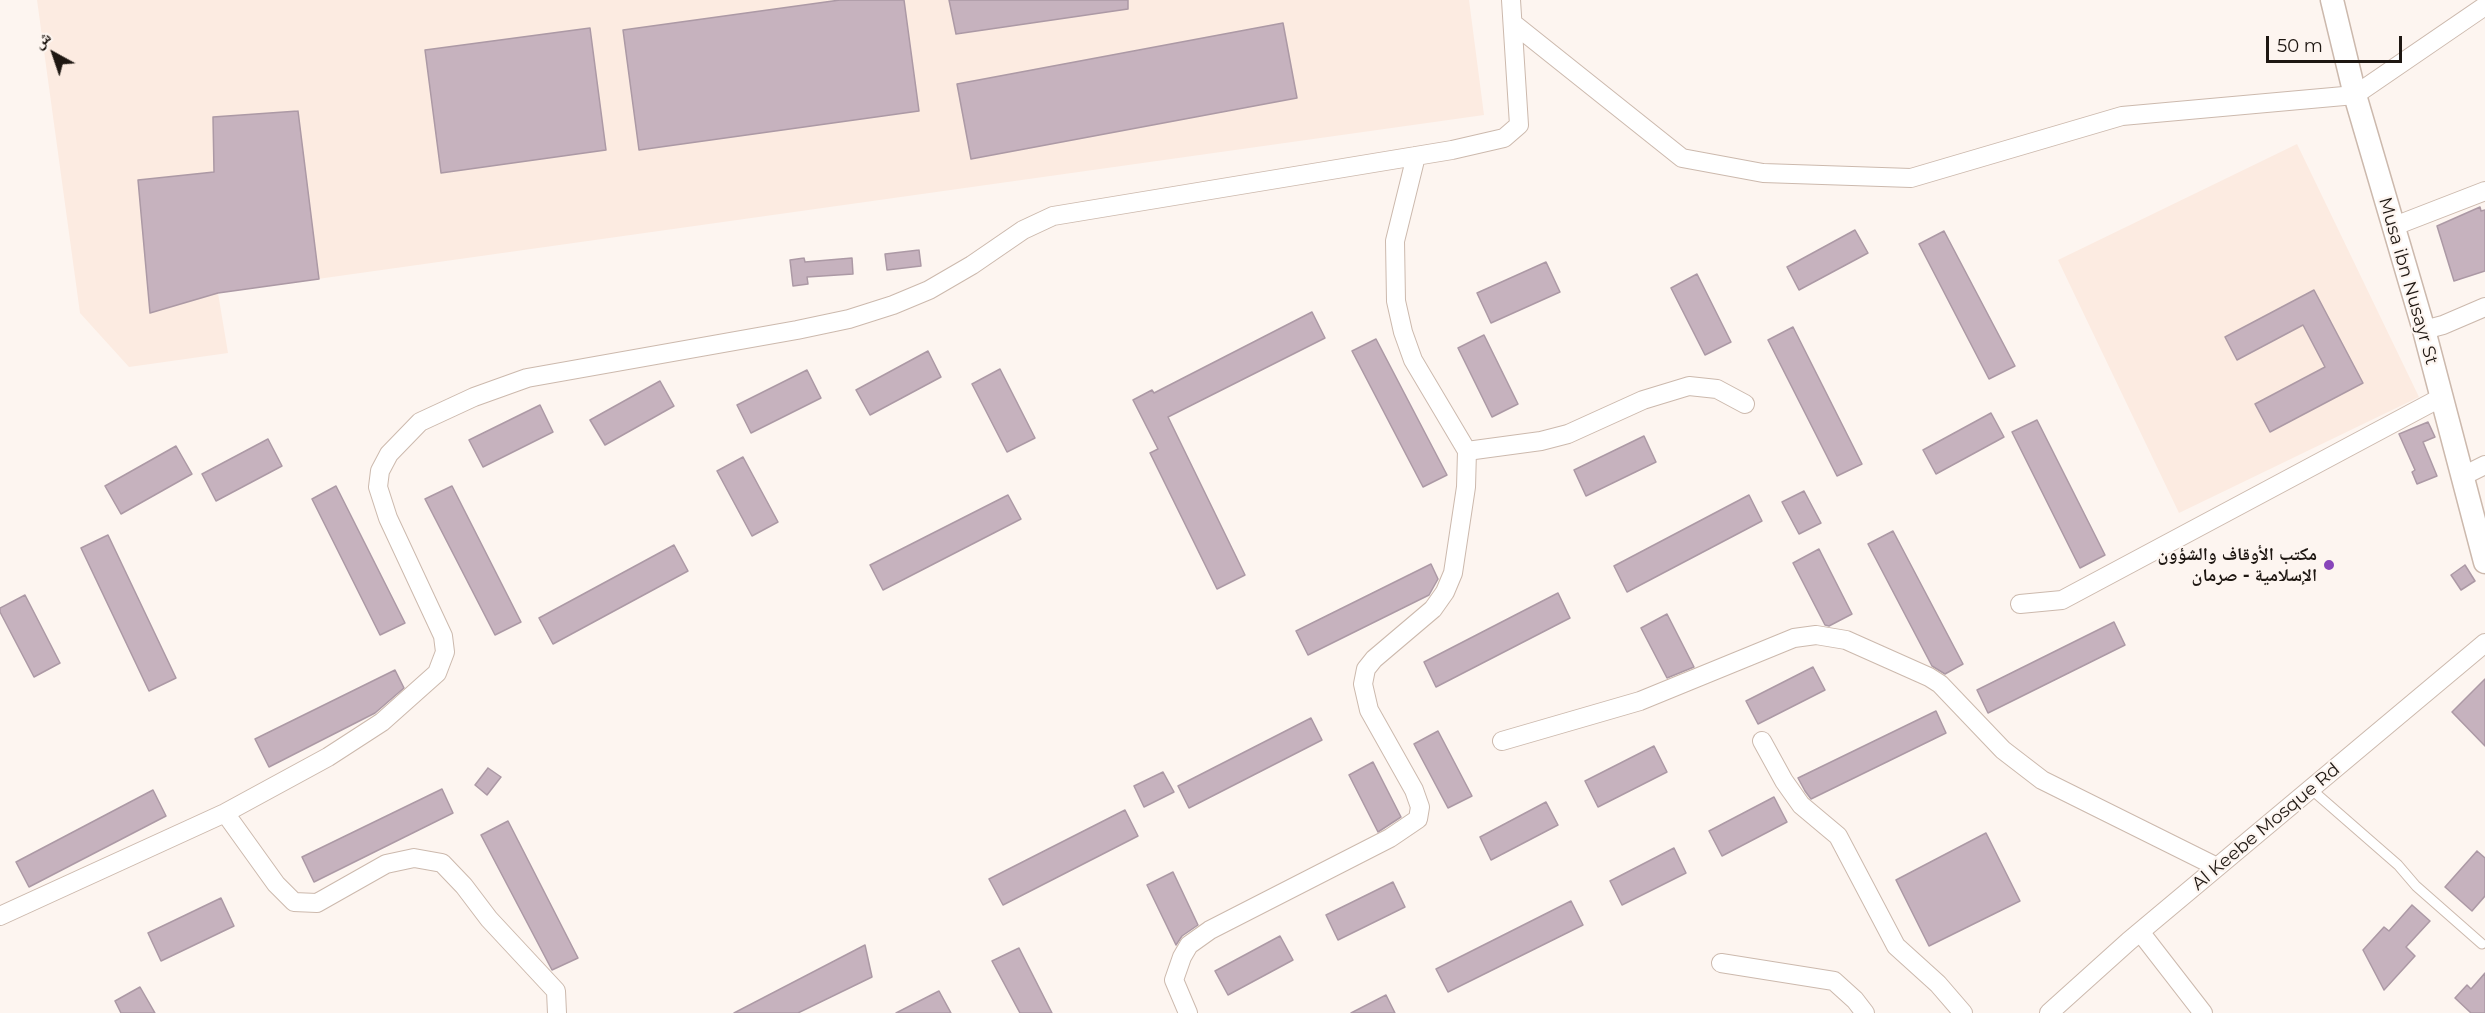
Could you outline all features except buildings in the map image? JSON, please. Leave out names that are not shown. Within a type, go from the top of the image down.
[{"type":"street","points":[[0,916],[225,813],[328,757],[382,722],[437,673],[445,652],[443,636],[388,518],[378,487],[380,471],[389,454],[420,422],[474,397],[527,378],[849,319],[893,305],[929,290],[972,265],[1023,230],[1053,216],[1416,156],[1504,138],[1519,125],[1511,0]]},
{"type":"street","name":"Musa ibn Nusayr St","points":[[2331,0],[2392,227],[2424,330],[2485,562]]},
{"type":"street","points":[[1514,24],[1682,158],[1763,173],[1911,178],[2122,116],[2355,95],[2485,6]]},
{"type":"street","points":[[1188,1013],[1174,980],[1189,945],[1210,930],[1390,838],[1418,819],[1419,807],[1414,790],[1368,710],[1363,684],[1366,669],[1374,659],[1432,609],[1445,592],[1453,573],[1467,487],[1467,451],[1413,360],[1403,332],[1396,301],[1395,241],[1416,156]]},
{"type":"street","points":[[2392,227],[2485,191]]},
{"type":"street","points":[[2424,330],[2459,319],[2485,307]]},
{"type":"street","points":[[1467,451],[1541,441],[1568,434],[1643,400],[1689,386],[1717,388],[1746,404]]},
{"type":"street","points":[[2020,604],[2062,600],[2442,397]]},
{"type":"street","points":[[2463,476],[2485,465]]},
{"type":"street","points":[[1502,741],[1640,701],[1794,638],[1816,635],[1846,640],[1940,684],[2003,750],[2042,780],[2217,867]]},
{"type":"street","name":"Al Keebe Mosque Rd","points":[[2049,1013],[2217,867],[2312,790],[2485,643]]},
{"type":"street","points":[[1762,741],[1784,781],[1801,805],[1838,836],[1896,946],[1938,984],[1963,1013]]},
{"type":"street","points":[[225,813],[276,884],[294,902],[317,903],[386,864],[414,858],[442,863],[464,886],[489,919],[556,991],[557,1013]]},
{"type":"street","points":[[2140,933],[2203,1013]]},
{"type":"street","points":[[1721,963],[1834,981],[1855,1000],[1865,1013]]},
{"type":"lane","points":[[2312,790],[2398,865],[2416,886],[2482,944]]},
{"type":"shaded area","points":[[37,0],[1469,0],[1484,115],[218,293],[228,353],[129,367],[80,313]]},
{"type":"shaded area","points":[[2297,144],[2419,397],[2179,513],[2058,260]]},
{"type":"place","name":"مكتب الأوقاف والشؤون الإسلامية - صرمان","points":[[2329,565]]}]
